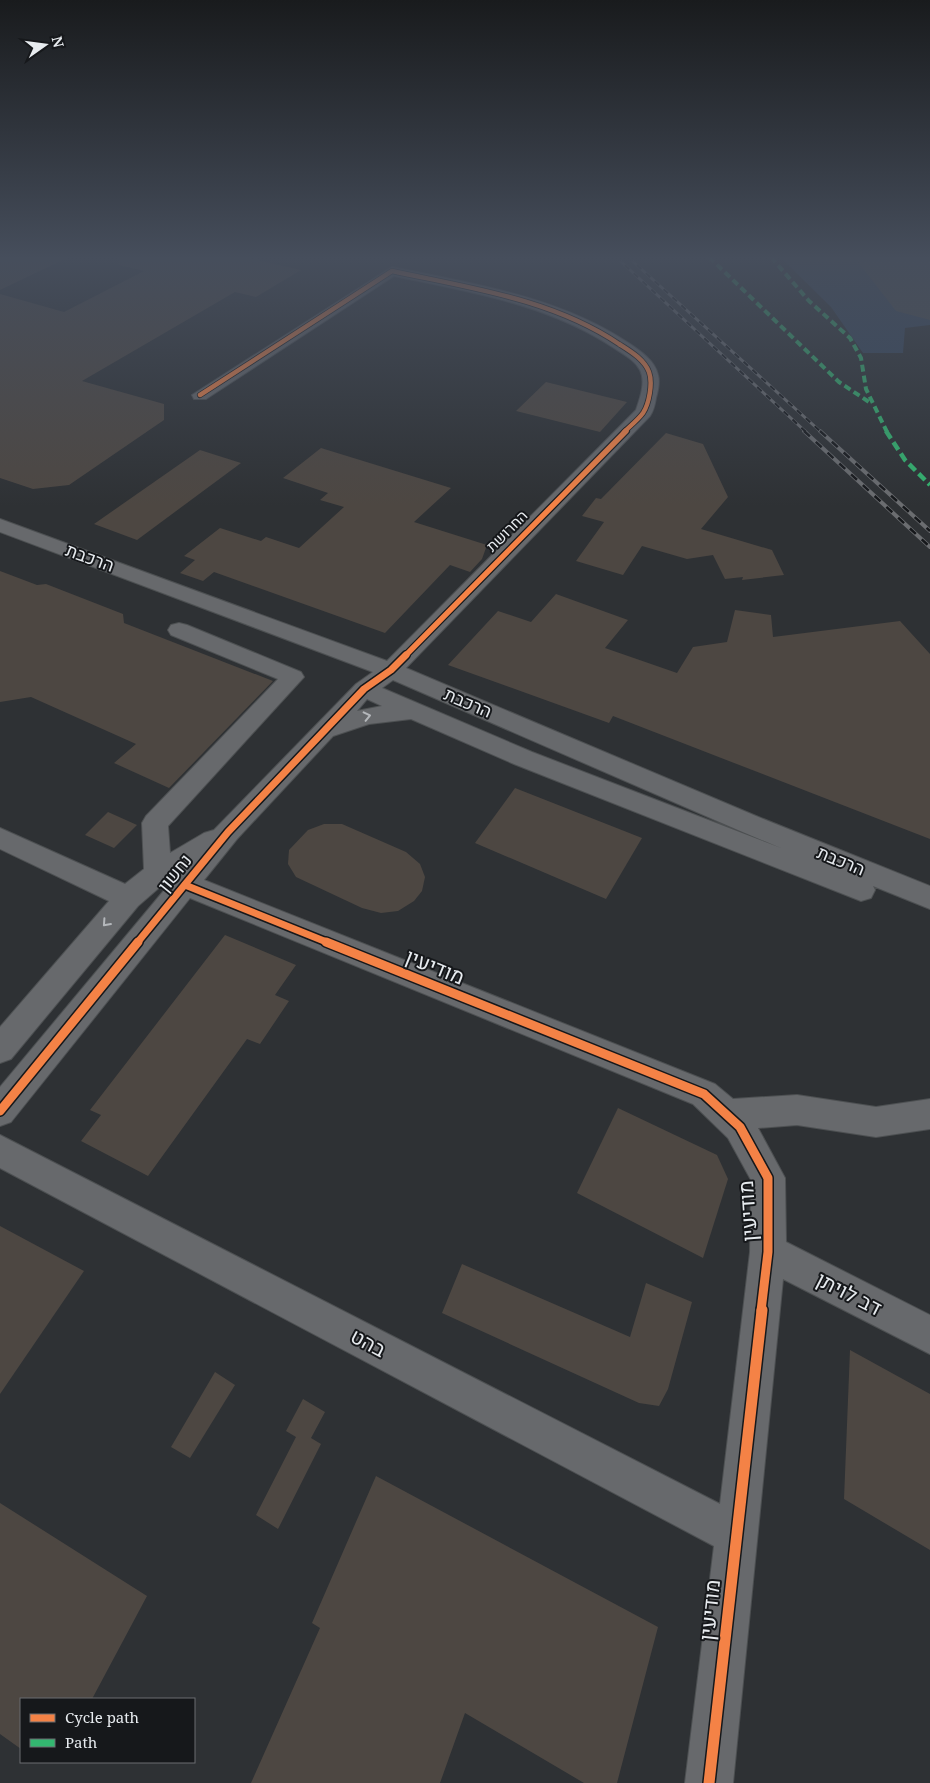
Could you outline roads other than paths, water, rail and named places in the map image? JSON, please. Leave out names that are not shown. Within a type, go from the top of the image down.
[{"type":"street","name":"החרושת","points":[[200,395],[285,340]]},
{"type":"street","name":"החרושת","points":[[391,670],[644,412],[649,391],[650,375],[641,360],[615,340]]},
{"type":"street","name":"הרכבת","points":[[0,525],[391,670],[930,898]]},
{"type":"street","points":[[171,879],[155,823],[293,677],[179,630]]},
{"type":"street","name":"נחשון","points":[[0,1111],[171,879],[228,832],[364,689],[391,670]]},
{"type":"street","points":[[364,689],[523,758],[930,916]]},
{"type":"street","points":[[323,732],[348,720],[382,713],[414,711]]},
{"type":"street","points":[[0,838],[128,898]]},
{"type":"street","name":"נחשון","points":[[0,1049],[128,898],[171,879]]},
{"type":"street","name":"מודיעין","points":[[171,879],[704,1094],[740,1127],[768,1178],[768,1252],[708,1783]]},
{"type":"street","points":[[726,1115],[797,1110],[876,1122],[930,1114]]},
{"type":"street","name":"בהט","points":[[0,1151],[736,1535]]},
{"type":"street","name":"דב לויתן","points":[[768,1252],[930,1335]]},
{"type":"railway","points":[[706,340],[806,432]]},
{"type":"railway","points":[[720,340],[821,432]]},
{"type":"railway","points":[[804,431],[930,547]]},
{"type":"railway","points":[[820,431],[930,531]]}]
